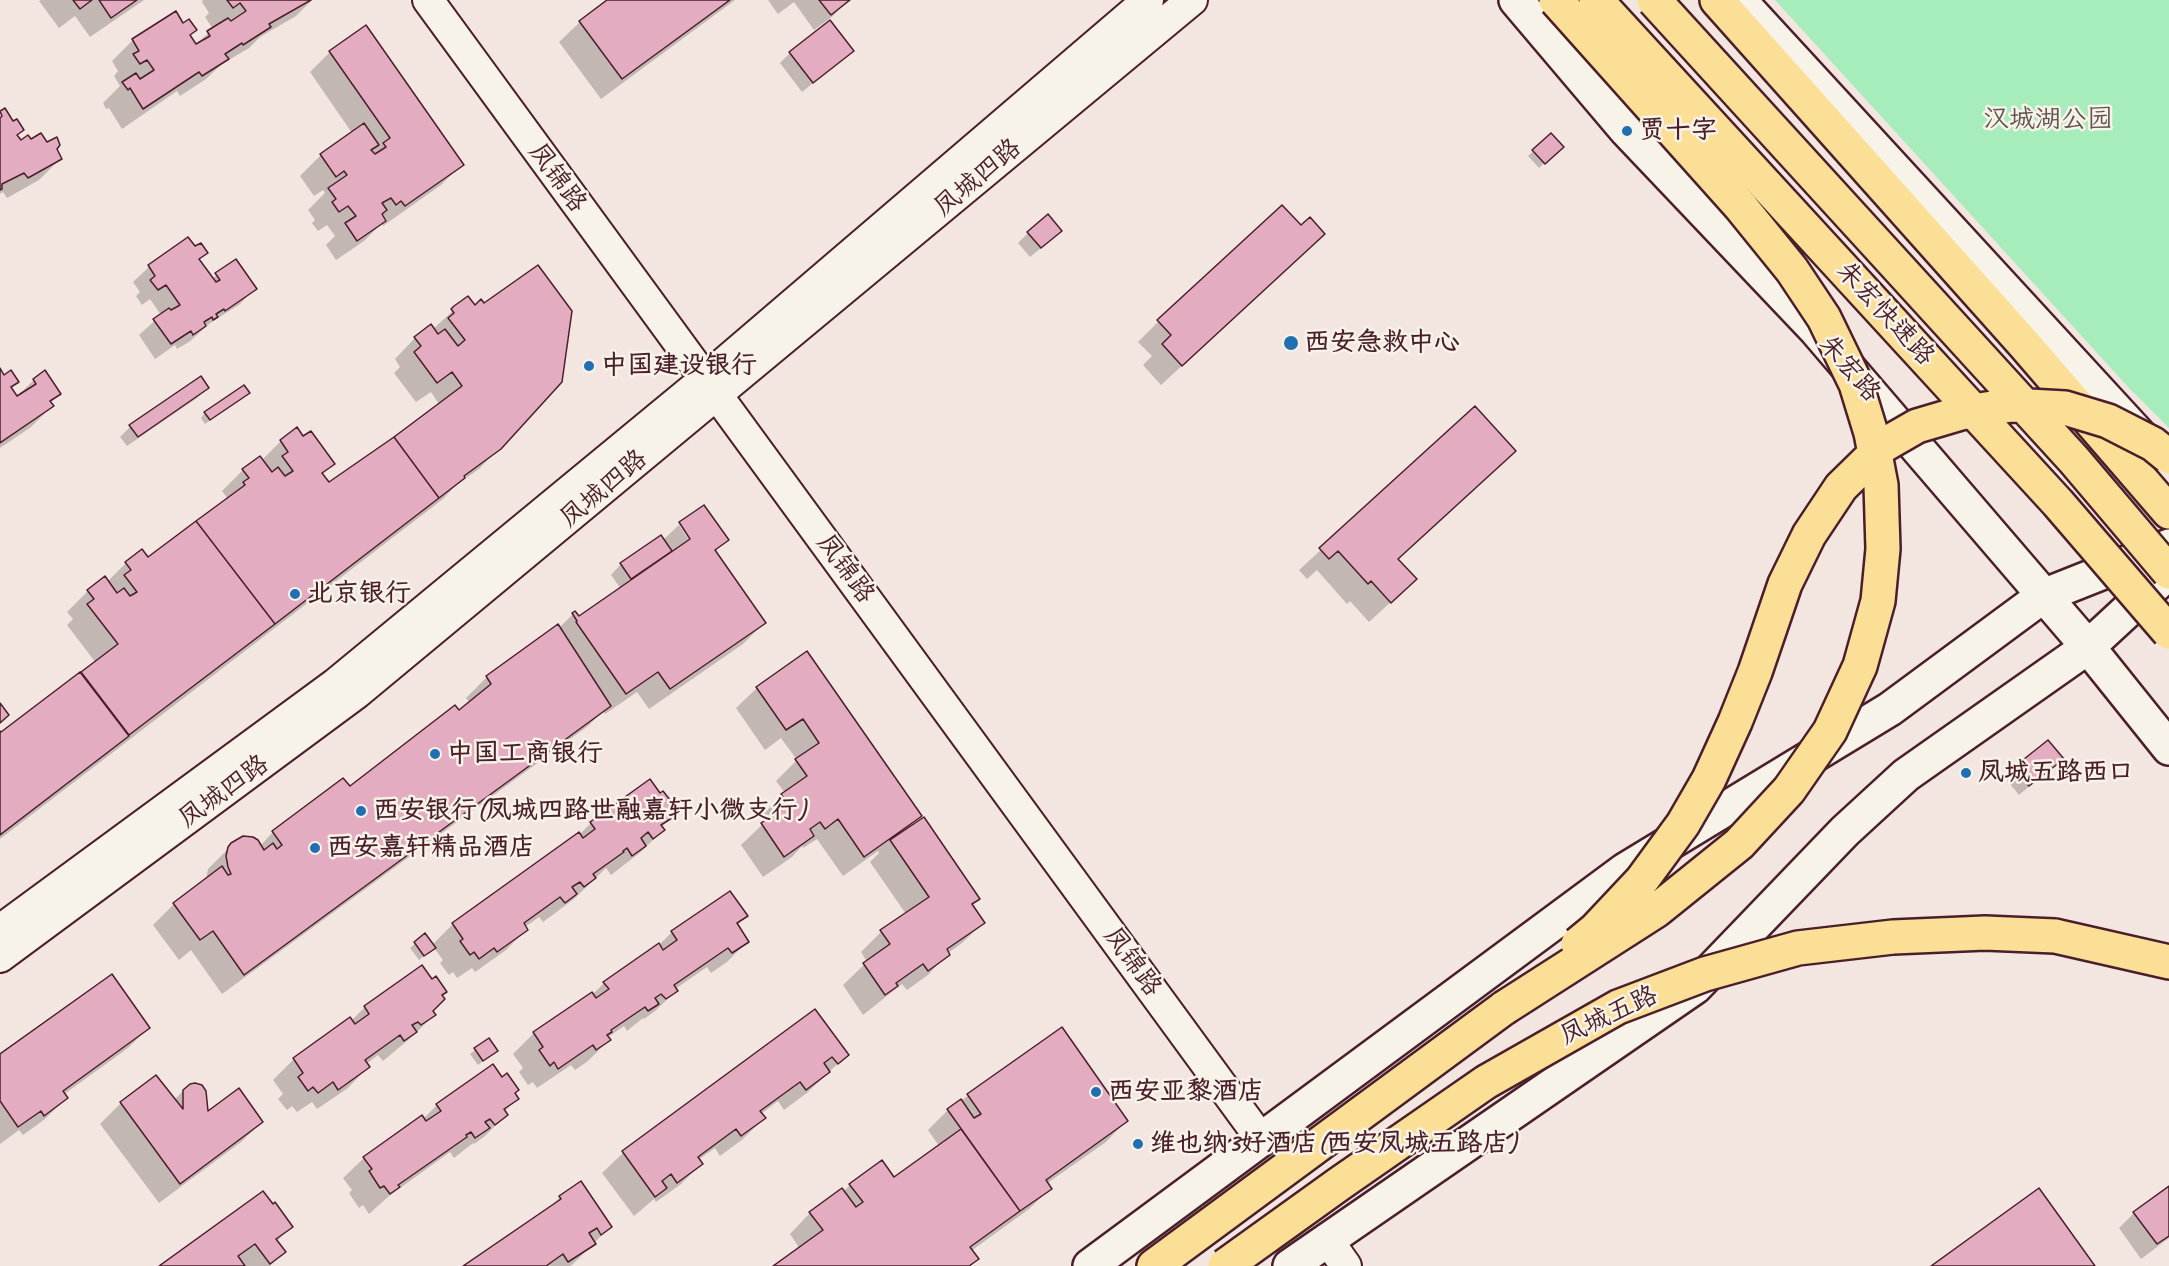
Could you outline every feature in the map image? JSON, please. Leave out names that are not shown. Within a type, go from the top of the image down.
[{"type":"main road","name":"朱宏路","points":[[1516,0],[1627,131],[1816,330],[2088,647],[2169,748]]},
{"type":"main road","points":[[1504,1008],[1657,910],[1738,844],[1789,790],[1830,731],[1860,666],[1878,601],[1883,549],[1881,485],[1871,433],[1856,384],[1824,318],[1792,270],[1741,207],[1556,0]]},
{"type":"main road","name":"朱宏快速路","points":[[1596,0],[2058,503],[2169,632]]},
{"type":"main road","name":"朱宏快速路","points":[[1654,0],[2074,460],[2169,572]]},
{"type":"main road","points":[[1717,0],[2016,335],[2169,512]]},
{"type":"main road","points":[[1739,0],[2169,467]]},
{"type":"main road","points":[[1154,1266],[1504,1008],[1594,930],[1642,880],[1683,824],[1709,779],[1755,672],[1785,584],[1809,535],[1840,487],[1884,445],[1917,426],[1961,413],[2011,405],[2065,408],[2108,421],[2153,444],[2169,457]]},
{"type":"main road","points":[[1090,1266],[1624,870],[1890,709],[2043,596],[2169,546]]},
{"type":"main road","points":[[1290,1266],[1695,987],[1845,831],[1906,775],[2088,647],[2169,572]]},
{"type":"main road","name":"凤城五路","points":[[1225,1266],[1486,1082],[1618,1007],[1705,974],[1798,948],[1904,937],[1985,933],[2055,936]]},
{"type":"main road","points":[[2055,936],[2169,940]]},
{"type":"main road","points":[[2055,936],[2169,963]]},
{"type":"street","name":"凤锦路","points":[[429,0],[1261,1139]]},
{"type":"street","name":"凤城四路","points":[[0,957],[357,693],[711,387],[1148,0]]},
{"type":"street","name":"凤城四路","points":[[0,930],[335,684],[711,387],[1191,0]]},
{"type":"street","points":[[1327,1239],[1346,1266]]},
{"type":"green space","name":"汉城湖公园","points":[[1775,0],[2169,0],[2169,428],[2130,389]]},
{"type":"building","points":[[73,0],[92,0],[80,9]]},
{"type":"building","points":[[99,0],[137,0],[111,18]]},
{"type":"building","points":[[227,0],[311,0],[269,24],[271,27],[225,54],[229,59],[202,76],[199,72],[143,109],[130,88],[128,90],[122,82],[136,73],[140,79],[154,70],[147,60],[140,64],[133,54],[139,51],[132,39],[176,11],[183,23],[189,19],[197,30],[190,35],[196,44],[210,36],[207,31],[228,18],[231,21],[246,11],[240,3],[233,8]]},
{"type":"building","points":[[607,0],[730,0],[622,79],[579,21]]},
{"type":"building","points":[[819,0],[850,0],[831,15]]},
{"type":"building","points":[[830,20],[854,51],[813,83],[789,52]]},
{"type":"building","points":[[366,25],[464,165],[405,206],[401,201],[396,205],[391,198],[382,203],[387,210],[382,214],[386,221],[357,241],[345,223],[356,216],[348,206],[339,212],[332,202],[336,199],[328,188],[347,175],[344,171],[336,177],[320,154],[364,123],[379,145],[371,150],[375,154],[386,147],[383,143],[390,138],[329,51]]},
{"type":"building","points":[[5,108],[13,121],[17,119],[24,130],[17,135],[21,140],[28,135],[31,139],[41,133],[47,142],[57,137],[60,145],[57,149],[62,159],[28,178],[24,173],[2,184],[0,190],[0,118],[2,116],[0,111]]},
{"type":"building","points":[[1551,133],[1564,147],[1545,164],[1532,150]]},
{"type":"building","points":[[1282,205],[1301,225],[1310,217],[1325,234],[1182,366],[1162,344],[1171,335],[1157,320]]},
{"type":"building","points":[[1048,214],[1062,231],[1041,248],[1027,232]]},
{"type":"building","points":[[188,237],[195,246],[201,243],[208,253],[199,259],[216,282],[220,280],[215,273],[236,259],[257,289],[225,311],[224,309],[216,314],[218,317],[213,320],[212,317],[204,322],[206,326],[193,335],[191,331],[171,344],[153,319],[169,308],[171,310],[180,305],[166,285],[158,290],[150,280],[155,276],[148,265]]},
{"type":"building","points":[[538,265],[572,311],[562,382],[501,449],[439,498],[394,437],[462,386],[452,372],[437,383],[414,352],[421,346],[414,337],[431,324],[438,334],[445,329],[458,346],[465,340],[448,318],[454,313],[451,309],[468,296],[475,305],[481,299],[484,303]]},
{"type":"building","points":[[0,368],[4,375],[11,370],[19,382],[11,387],[17,396],[36,384],[33,379],[45,370],[61,394],[50,401],[54,406],[0,443]]},
{"type":"building","points":[[201,376],[209,388],[138,437],[129,425]]},
{"type":"building","points":[[244,385],[250,393],[210,420],[204,412]]},
{"type":"building","points":[[1475,406],[1516,451],[1398,559],[1417,579],[1391,603],[1371,581],[1368,584],[1338,551],[1329,559],[1319,548]]},
{"type":"building","points":[[297,427],[303,436],[311,431],[335,464],[322,473],[329,482],[394,437],[439,498],[275,624],[196,521],[245,485],[243,482],[249,478],[242,469],[260,456],[272,472],[278,467],[285,476],[293,471],[282,456],[288,452],[280,440]]},
{"type":"building","points":[[704,505],[729,540],[715,550],[766,623],[670,689],[658,672],[626,694],[572,613],[575,611],[579,616],[690,539],[679,522]]},
{"type":"building","points":[[196,521],[275,624],[129,735],[81,672],[118,644],[87,604],[94,599],[87,590],[105,576],[117,593],[124,588],[130,596],[137,592],[124,575],[131,570],[125,562],[142,549],[148,557]]},
{"type":"building","points":[[661,535],[672,551],[631,579],[620,563]]},
{"type":"building","points":[[558,624],[611,706],[244,975],[213,931],[200,940],[173,903],[222,866],[228,875],[231,874],[226,856],[231,843],[243,836],[253,837],[258,840],[264,850],[273,843],[277,849],[282,845],[272,831],[343,778],[350,786],[455,705],[459,710],[491,684],[486,676]]},
{"type":"building","points":[[807,651],[922,816],[864,857],[838,819],[825,829],[820,822],[810,829],[814,836],[784,857],[761,823],[788,805],[781,794],[807,776],[795,759],[819,743],[803,719],[786,730],[756,687]]},
{"type":"building","points":[[80,672],[129,736],[0,835],[0,731]]},
{"type":"building","points":[[0,703],[9,715],[0,723]]},
{"type":"building","points":[[2048,740],[2064,759],[2029,786],[2014,767]]},
{"type":"building","points":[[650,779],[660,793],[663,791],[674,805],[669,808],[675,816],[661,825],[665,830],[653,839],[648,832],[641,838],[646,846],[632,856],[627,848],[593,874],[596,878],[584,887],[580,882],[572,887],[577,894],[565,903],[560,897],[524,923],[528,930],[497,952],[494,948],[479,959],[474,952],[470,955],[460,941],[463,939],[452,923],[579,832],[583,838],[595,829],[590,822]]},
{"type":"building","points":[[924,817],[980,899],[972,904],[985,923],[947,949],[950,955],[928,971],[923,964],[896,983],[898,986],[885,995],[863,963],[890,944],[880,930],[929,897],[890,840]]},
{"type":"building","points":[[730,891],[748,916],[737,923],[749,942],[732,953],[728,948],[674,985],[678,991],[666,999],[661,994],[655,998],[659,1004],[648,1011],[645,1007],[611,1030],[612,1032],[607,1035],[611,1040],[596,1050],[593,1045],[558,1069],[554,1062],[550,1066],[539,1050],[543,1047],[533,1032],[592,992],[596,998],[609,989],[603,982],[659,943],[663,950],[677,940],[671,931]]},
{"type":"building","points":[[425,933],[436,948],[424,956],[414,942]]},
{"type":"building","points":[[422,965],[432,979],[436,976],[447,992],[442,995],[445,999],[433,1011],[436,1015],[421,1025],[418,1022],[412,1025],[417,1032],[404,1041],[400,1035],[365,1060],[370,1067],[338,1090],[333,1082],[318,1093],[313,1087],[308,1091],[298,1077],[303,1073],[293,1058],[350,1017],[355,1024],[369,1014],[364,1006]]},
{"type":"building","points":[[112,974],[150,1028],[63,1091],[68,1098],[44,1116],[41,1111],[18,1127],[0,1101],[0,1054]]},
{"type":"building","points":[[815,1009],[849,1055],[838,1064],[832,1057],[824,1063],[830,1072],[806,1090],[800,1082],[760,1111],[766,1118],[741,1136],[736,1129],[698,1157],[703,1164],[677,1183],[671,1174],[662,1181],[667,1188],[655,1197],[622,1151]]},
{"type":"building","points":[[1062,1027],[1128,1121],[1046,1180],[1052,1189],[1020,1211],[947,1109],[961,1099],[974,1118],[981,1114],[967,1094]]},
{"type":"building","points":[[489,1038],[498,1051],[483,1061],[474,1048]]},
{"type":"building","points":[[493,1064],[502,1077],[507,1073],[519,1090],[515,1093],[519,1099],[504,1109],[508,1115],[495,1125],[490,1119],[485,1122],[490,1128],[475,1138],[471,1132],[466,1135],[467,1137],[398,1185],[400,1187],[390,1194],[384,1186],[380,1188],[369,1171],[372,1169],[363,1157],[422,1115],[426,1121],[441,1111],[436,1104]]},
{"type":"building","points":[[156,1075],[183,1109],[183,1090],[190,1084],[202,1085],[206,1091],[208,1111],[239,1088],[263,1122],[180,1184],[120,1102]]},
{"type":"building","points":[[961,1129],[1020,1211],[970,1247],[979,1259],[969,1266],[773,1266],[823,1230],[809,1212],[842,1188],[856,1207],[863,1202],[849,1184],[882,1160],[894,1177]]},
{"type":"building","points":[[581,1181],[612,1227],[601,1235],[597,1228],[589,1233],[596,1244],[568,1262],[563,1254],[546,1266],[463,1266],[561,1199],[559,1196]]},
{"type":"building","points":[[2169,1186],[2169,1236],[2157,1244],[2133,1212]]},
{"type":"building","points":[[2039,1188],[2095,1266],[1931,1266]]},
{"type":"building","points":[[263,1191],[273,1204],[275,1202],[293,1227],[276,1239],[286,1252],[270,1264],[255,1244],[238,1256],[245,1266],[159,1266]]},
{"type":"place","name":"贾十字","points":[[1627,131]]},
{"type":"place","name":"西安急救中心","points":[[1291,343]]},
{"type":"place","name":"中国建设银行","points":[[589,366]]},
{"type":"place","name":"北京银行","points":[[295,594]]},
{"type":"place","name":"中国工商银行","points":[[435,754]]},
{"type":"place","name":"凤城五路西口","points":[[1966,773]]},
{"type":"place","name":"西安银行(凤城四路世融嘉轩小微支行)","points":[[361,811]]},
{"type":"place","name":"西安嘉轩精品酒店","points":[[315,848]]},
{"type":"place","name":"西安亚黎酒店","points":[[1096,1092]]},
{"type":"place","name":"维也纳3好酒店(西安凤城五路店)","points":[[1138,1144]]}]
